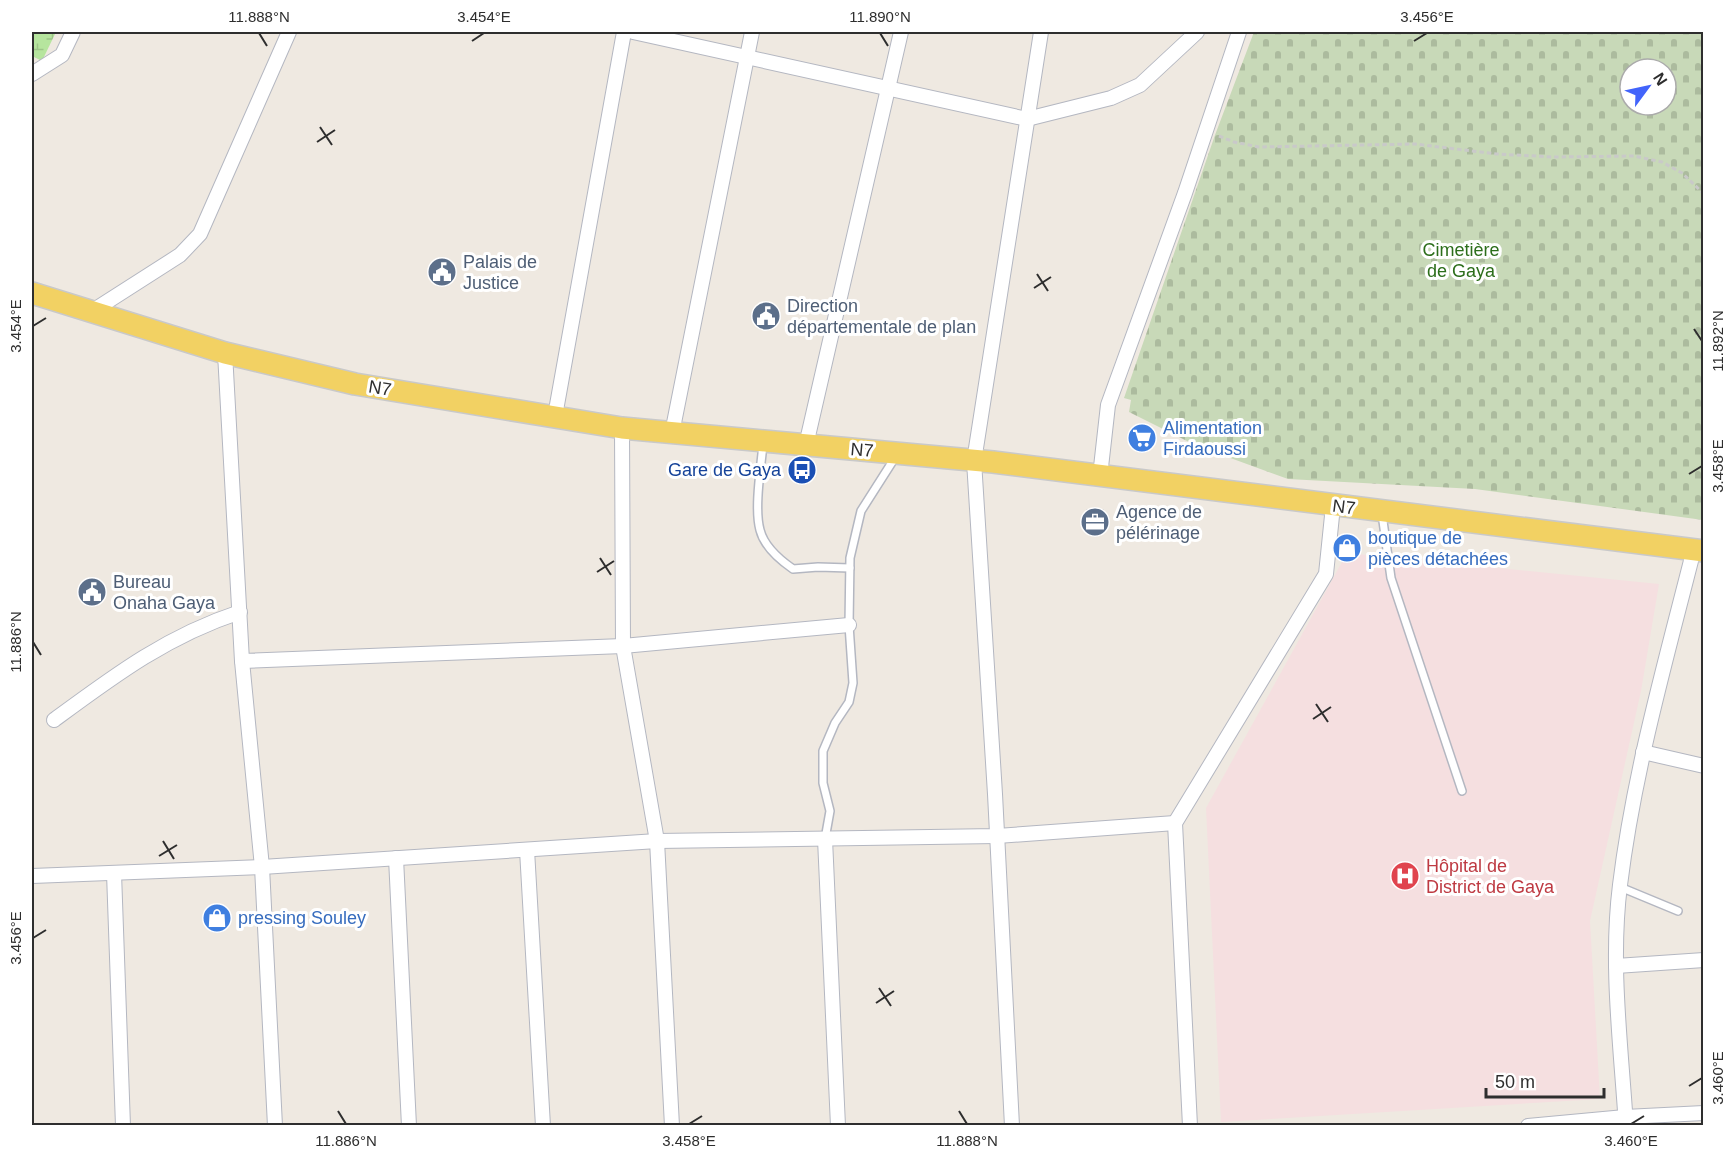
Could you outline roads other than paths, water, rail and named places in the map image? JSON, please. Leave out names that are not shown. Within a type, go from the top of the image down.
[{"type":"main road","name":"N7","points":[[32,292],[225,353],[355,384],[622,428],[974,461],[1699,550]]},
{"type":"street","points":[[32,74],[62,54],[73,32]]},
{"type":"street","points":[[91,312],[180,255],[200,234],[289,32]]},
{"type":"street","points":[[555,416],[624,32]]},
{"type":"street","points":[[633,32],[1027,119],[1111,98],[1140,85],[1197,32]]},
{"type":"street","points":[[672,433],[752,32]]},
{"type":"street","points":[[806,445],[901,32]]},
{"type":"street","points":[[1012,1125],[974,461],[1041,32]]},
{"type":"street","points":[[1100,476],[1108,405],[1239,32]]},
{"type":"street","points":[[225,353],[242,661],[262,867],[275,1125]]},
{"type":"street","points":[[622,428],[623,646],[657,841],[672,1125]]},
{"type":"street","points":[[1190,1125],[1175,823],[1326,574],[1333,506]]},
{"type":"street","points":[[1625,1121],[1616,966],[1620,887],[1642,752],[1699,550]]},
{"type":"street","points":[[54,720],[122,670],[167,642],[210,622],[240,612]]},
{"type":"street","points":[[242,661],[623,646],[849,625]]},
{"type":"street","points":[[1642,752],[1704,766]]},
{"type":"street","points":[[32,876],[262,867],[657,841],[997,836],[1175,823]]},
{"type":"street","points":[[825,839],[838,1125]]},
{"type":"street","points":[[527,850],[543,1125]]},
{"type":"street","points":[[396,858],[409,1125]]},
{"type":"street","points":[[114,873],[123,1125]]},
{"type":"street","points":[[1616,966],[1704,960]]},
{"type":"street","points":[[1528,1125],[1625,1121],[1704,1113]]},
{"type":"lane","points":[[763,441],[758,513],[760,532],[777,558],[793,569],[850,568]]},
{"type":"lane","points":[[825,839],[830,811],[823,783],[823,751],[835,723],[849,702],[854,682],[849,625],[850,558],[861,511],[897,454]]},
{"type":"lane","points":[[1381,512],[1391,578],[1462,792]]},
{"type":"lane","points":[[1620,887],[1678,911]]},
{"type":"place","name":"Palais de Justice","points":[[442,272]]},
{"type":"place","name":"Direction départementale de plan","points":[[766,316]]},
{"type":"place","name":"Alimentation Firdaoussi","points":[[1142,438]]},
{"type":"place","name":"Gare de Gaya","points":[[802,470]]},
{"type":"place","name":"Agence de pélérinage","points":[[1095,522]]},
{"type":"place","name":"boutique de pièces détachées","points":[[1347,548]]},
{"type":"place","name":"Bureau Onaha Gaya","points":[[92,592]]},
{"type":"place","name":"Hôpital de District de Gaya","points":[[1405,876]]},
{"type":"place","name":"pressing Souley","points":[[217,918]]},
{"type":"park label","name":"Cimetière de Gaya","points":[[1461,260]]}]
